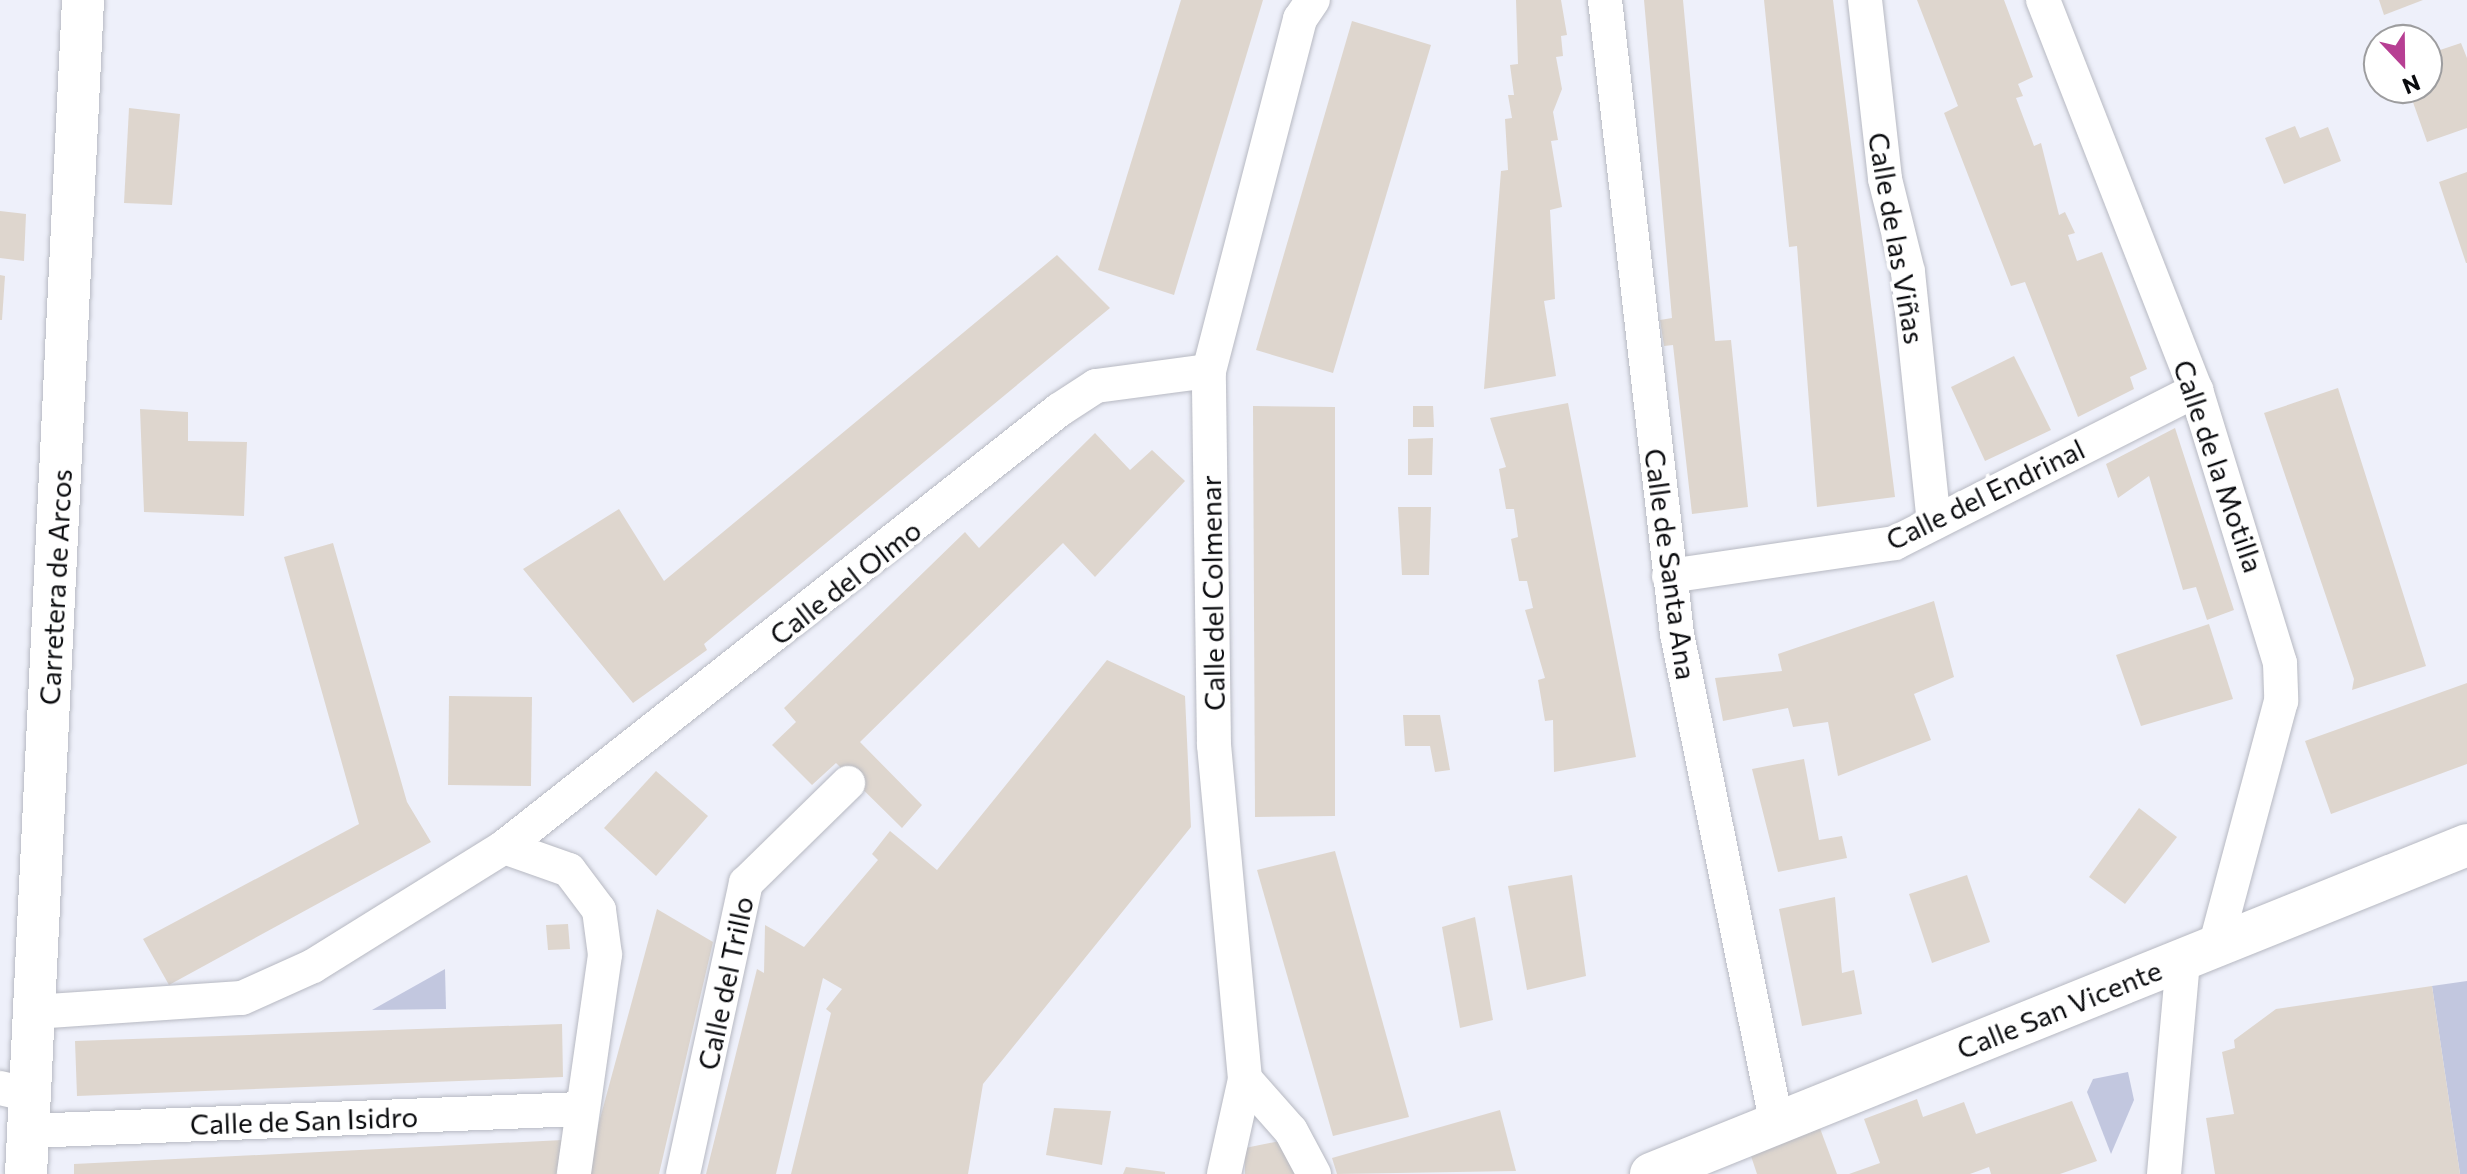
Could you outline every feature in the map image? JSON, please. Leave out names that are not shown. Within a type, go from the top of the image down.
[{"type":"street","name":"Carretera de Arcos","points":[[26,1174],[19,1105],[34,1012],[83,0]]},
{"type":"street","name":"Calle de Santa Ana","points":[[1605,0],[1669,576],[1776,1122]]},
{"type":"street","name":"Calle de las Viñas","points":[[1865,0],[1885,179],[1908,272],[1934,523]]},
{"type":"street","name":"Calle de la Motilla","points":[[2043,0],[2196,390],[2274,631],[2281,701],[2199,953],[2164,1174]]},
{"type":"street","name":"Calle del Colmenar","points":[[1224,1174],[1245,1079],[1214,745],[1209,371],[1306,10]]},
{"type":"street","name":"Calle del Olmo","points":[[34,1012],[242,998],[313,966],[504,847],[1059,410],[1096,386],[1209,371]]},
{"type":"street","name":"Calle del Endrinal","points":[[1669,576],[1887,545],[2196,390]]},
{"type":"street","name":"Calle del Trillo","points":[[683,1174],[746,883],[848,783]]},
{"type":"street","name":"Calle San Vicente","points":[[1651,1174],[2467,845]]},
{"type":"street","points":[[504,847],[569,870],[599,910],[605,955],[594,1006],[574,1174]]},
{"type":"street","points":[[1245,1079],[1291,1131],[1314,1174]]},
{"type":"street","name":"Calle de San Isidro","points":[[19,1105],[581,1109]]},
{"type":"shaded area","points":[[445,969],[446,1009],[372,1010]]},
{"type":"shaded area","points":[[2467,981],[2467,1174],[2460,1174],[2432,986]]},
{"type":"shaded area","points":[[2128,1072],[2134,1100],[2111,1154],[2087,1092],[2093,1079]]},
{"type":"building","points":[[1181,0],[1263,0],[1174,295],[1098,270]]},
{"type":"building","points":[[1516,0],[1561,0],[1567,35],[1561,36],[1563,56],[1556,57],[1562,89],[1553,112],[1558,140],[1551,141],[1562,207],[1550,210],[1555,299],[1544,301],[1556,376],[1484,389],[1501,171],[1508,170],[1505,119],[1512,118],[1508,95],[1514,95],[1510,65],[1518,64]]},
{"type":"building","points":[[1644,0],[1683,0],[1715,341],[1731,340],[1748,507],[1692,514],[1673,345],[1664,346],[1660,320],[1672,318]]},
{"type":"building","points":[[1764,0],[1833,0],[1895,497],[1817,507],[1797,246],[1789,247]]},
{"type":"building","points":[[1917,0],[2004,0],[2033,77],[2018,84],[2023,96],[2016,98],[2034,146],[2041,143],[2059,215],[2065,212],[2075,233],[2068,235],[2077,261],[2102,252],[2147,369],[2130,377],[2134,389],[2078,417],[2025,282],[2011,286],[1944,113],[1958,106]]},
{"type":"building","points":[[2379,0],[2423,0],[2384,15]]},
{"type":"building","points":[[1352,21],[1431,45],[1333,373],[1256,350]]},
{"type":"building","points":[[2461,43],[2467,58],[2467,128],[2427,142],[2414,104],[2443,104],[2443,49]]},
{"type":"building","points":[[129,108],[180,114],[172,205],[124,203]]},
{"type":"building","points":[[2295,126],[2300,138],[2328,127],[2341,161],[2284,184],[2265,138]]},
{"type":"building","points":[[2467,172],[2467,263],[2466,263],[2439,182]]},
{"type":"building","points":[[0,211],[26,214],[24,261],[0,258]]},
{"type":"building","points":[[1057,255],[1110,308],[704,644],[707,650],[633,703],[523,569],[619,509],[664,581]]},
{"type":"building","points":[[0,275],[5,276],[2,320],[0,320]]},
{"type":"building","points":[[2014,356],[2051,430],[1985,461],[1951,387]]},
{"type":"building","points":[[2338,388],[2426,666],[2352,690],[2354,679],[2264,413]]},
{"type":"building","points":[[1568,403],[1636,757],[1554,772],[1553,720],[1545,721],[1538,680],[1545,678],[1525,610],[1533,608],[1527,581],[1519,581],[1511,539],[1518,537],[1514,509],[1506,509],[1499,469],[1506,467],[1490,418]]},
{"type":"building","points":[[1253,406],[1335,407],[1335,816],[1255,817]]},
{"type":"building","points":[[1413,406],[1433,406],[1434,427],[1413,427]]},
{"type":"building","points":[[140,409],[188,412],[188,441],[247,442],[244,516],[144,512]]},
{"type":"building","points":[[2175,428],[2234,610],[2207,620],[2196,587],[2183,590],[2149,476],[2118,498],[2106,464]]},
{"type":"building","points":[[1095,433],[1130,470],[1152,450],[1185,481],[1095,577],[1063,543],[860,742],[922,805],[902,828],[836,763],[812,785],[772,745],[796,722],[784,708],[965,532],[979,548]]},
{"type":"building","points":[[1433,438],[1432,475],[1408,475],[1408,439]]},
{"type":"building","points":[[1398,507],[1431,507],[1429,575],[1402,575]]},
{"type":"building","points":[[333,543],[407,802],[431,842],[169,985],[143,939],[359,824],[284,557]]},
{"type":"building","points":[[1934,601],[1954,677],[1914,694],[1931,740],[1838,776],[1828,722],[1793,727],[1788,708],[1723,721],[1715,678],[1782,671],[1778,654]]},
{"type":"building","points":[[2209,624],[2233,699],[2141,726],[2116,655]]},
{"type":"building","points":[[1107,660],[1185,696],[1191,827],[983,1084],[968,1174],[791,1174],[831,1013],[826,1009],[842,989],[823,978],[776,1174],[706,1174],[757,969],[764,973],[765,925],[804,947],[878,860],[872,854],[890,831],[937,870]]},
{"type":"building","points":[[2467,683],[2467,764],[2331,814],[2305,741]]},
{"type":"building","points":[[449,696],[532,697],[531,786],[448,785]]},
{"type":"building","points":[[1403,715],[1440,715],[1450,770],[1435,772],[1430,746],[1405,746]]},
{"type":"building","points":[[1804,759],[1819,840],[1842,836],[1847,858],[1778,872],[1752,769]]},
{"type":"building","points":[[656,771],[708,816],[656,876],[604,828]]},
{"type":"building","points":[[2139,808],[2177,837],[2125,904],[2089,877]]},
{"type":"building","points":[[1335,851],[1409,1117],[1333,1136],[1257,870]]},
{"type":"building","points":[[1572,875],[1586,976],[1527,990],[1508,886]]},
{"type":"building","points":[[1967,875],[1990,942],[1932,963],[1909,894]]},
{"type":"building","points":[[1835,897],[1842,973],[1854,970],[1862,1014],[1802,1026],[1779,909]]},
{"type":"building","points":[[657,909],[713,942],[659,1174],[585,1174]]},
{"type":"building","points":[[1475,917],[1493,1020],[1460,1028],[1442,927]]},
{"type":"building","points":[[568,924],[570,949],[548,950],[546,925]]},
{"type":"building","points":[[2432,986],[2460,1174],[2215,1174],[2206,1118],[2234,1114],[2222,1052],[2235,1048],[2234,1040],[2276,1009]]},
{"type":"building","points":[[562,1024],[563,1077],[77,1096],[75,1041]]},
{"type":"building","points":[[1917,1099],[1923,1117],[1964,1102],[1976,1134],[2072,1101],[2097,1161],[2060,1174],[1991,1174],[1989,1167],[1970,1174],[1849,1174],[1880,1163],[1864,1119]]},
{"type":"building","points":[[1054,1108],[1111,1111],[1102,1165],[1046,1155]]},
{"type":"building","points":[[1500,1110],[1516,1171],[1337,1174],[1332,1158]]},
{"type":"building","points":[[1818,1123],[1837,1174],[1757,1174],[1751,1156]]},
{"type":"building","points":[[563,1140],[565,1174],[74,1174],[74,1164]]},
{"type":"building","points":[[1280,1141],[1296,1174],[1245,1174],[1245,1148]]},
{"type":"building","points":[[1126,1167],[1165,1172],[1165,1174],[1123,1174]]}]
